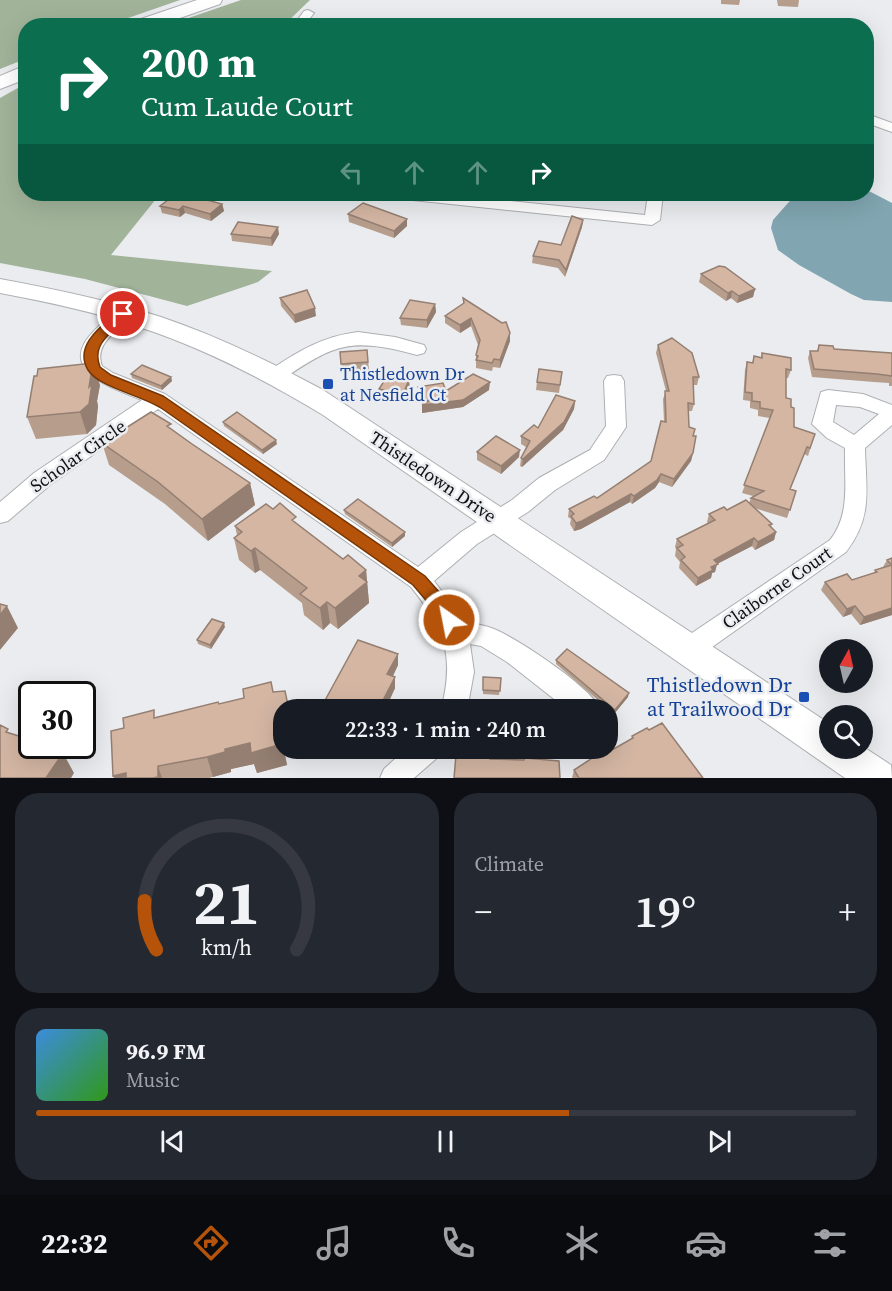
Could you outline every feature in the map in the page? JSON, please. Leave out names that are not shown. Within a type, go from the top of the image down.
[{"type":"main road","points":[[161,18],[214,0]]},
{"type":"main road","points":[[0,83],[18,75]]},
{"type":"main road","name":"Thistledown Drive","points":[[0,286],[123,314],[173,330],[276,375],[333,408],[819,738]]},
{"type":"main road","points":[[850,759],[877,778]]},
{"type":"street","points":[[304,18],[308,13]]},
{"type":"street","points":[[874,121],[892,128]]},
{"type":"street","points":[[470,201],[652,220],[654,201]]},
{"type":"street","points":[[123,314],[98,337],[92,349],[91,361],[94,369],[106,378],[158,399],[419,580],[441,606],[456,635],[462,677],[457,699]]},
{"type":"street","points":[[276,375],[316,349],[340,340],[369,337],[417,349]]},
{"type":"street","points":[[419,580],[469,538],[498,521],[548,484],[597,455],[610,440],[616,427],[614,381]]},
{"type":"street","points":[[828,397],[863,400],[892,413],[855,445],[822,424],[828,397]]},
{"type":"street","name":"Scholar Circle","points":[[0,515],[42,479],[158,399]]},
{"type":"street","name":"Claiborne Court","points":[[689,649],[838,546],[849,532],[855,516],[855,445]]},
{"type":"street","points":[[456,635],[476,634],[495,640],[547,676],[575,699]]},
{"type":"street","points":[[394,778],[416,759]]},
{"type":"green space","points":[[0,0],[180,0],[128,18],[18,18],[18,62],[0,69]]},
{"type":"green space","points":[[241,0],[310,0],[291,18],[188,18]]},
{"type":"green space","points":[[18,88],[18,201],[154,201],[111,255],[272,271],[258,282],[187,306],[85,279],[0,263],[0,98]]},
{"type":"water","points":[[874,194],[892,203],[892,302],[864,300],[799,265],[778,250],[771,228],[773,220],[790,201],[874,201]]},
{"type":"building","points":[[167,201],[211,201],[222,204],[210,214],[183,206],[179,210],[160,206]]},
{"type":"building","points":[[363,203],[407,219],[394,231],[348,214]]},
{"type":"building","points":[[572,216],[583,220],[566,270],[559,260],[533,256],[539,241],[561,245]]},
{"type":"building","points":[[238,222],[278,227],[271,238],[231,234]]},
{"type":"building","points":[[719,266],[725,267],[755,289],[739,296],[732,291],[728,293],[701,274]]},
{"type":"building","points":[[307,290],[315,308],[294,315],[280,298]]},
{"type":"building","points":[[463,298],[502,323],[506,322],[510,333],[500,360],[494,359],[492,363],[476,360],[480,340],[471,318],[460,325],[445,316],[464,303]]},
{"type":"building","points":[[410,300],[435,304],[427,320],[400,318]]},
{"type":"building","points":[[672,338],[692,353],[699,377],[693,377],[694,404],[688,403],[689,427],[695,429],[693,436],[696,436],[693,453],[674,479],[661,474],[657,480],[634,496],[631,494],[576,523],[571,516],[574,514],[569,509],[594,496],[597,498],[651,461],[661,421],[666,422],[665,391],[669,391],[658,345]]},
{"type":"building","points":[[819,345],[833,346],[834,349],[892,353],[892,376],[814,369],[810,351],[818,351]]},
{"type":"building","points":[[367,350],[368,362],[341,364],[340,352]]},
{"type":"building","points":[[762,353],[791,358],[791,370],[786,369],[786,398],[791,399],[791,407],[794,408],[794,427],[815,434],[810,448],[807,447],[790,489],[796,491],[790,510],[751,498],[764,491],[744,485],[773,410],[760,408],[760,402],[752,401],[752,393],[745,392],[747,362],[753,363],[754,356],[762,358]]},
{"type":"building","points":[[93,363],[89,404],[80,412],[27,417],[34,376],[37,376],[38,369]]},
{"type":"building","points":[[142,365],[171,377],[161,386],[131,374]]},
{"type":"building","points":[[539,369],[562,372],[560,385],[537,382]]},
{"type":"building","points":[[473,374],[490,382],[463,400],[422,405],[431,400],[424,401],[418,387],[443,383],[446,391]]},
{"type":"building","points":[[388,375],[409,380],[403,394],[379,389]]},
{"type":"building","points":[[556,395],[575,401],[564,422],[523,459],[521,458],[530,441],[521,436],[534,425],[538,428]]},
{"type":"building","points":[[151,412],[171,424],[167,426],[192,444],[250,483],[202,519],[158,482],[102,443]]},
{"type":"building","points":[[237,412],[276,440],[262,450],[223,422]]},
{"type":"building","points":[[496,436],[520,450],[501,466],[477,452]]},
{"type":"building","points":[[358,499],[405,532],[392,543],[344,510]]},
{"type":"building","points":[[746,500],[772,524],[769,525],[776,532],[758,542],[754,538],[714,560],[718,564],[711,567],[713,570],[698,578],[681,560],[685,557],[677,548],[683,545],[677,539],[715,520],[709,514],[724,507],[727,510]]},
{"type":"building","points":[[280,503],[296,517],[292,520],[343,559],[348,555],[366,570],[359,576],[367,582],[335,608],[327,602],[320,608],[300,594],[307,588],[255,548],[251,551],[234,538],[242,532],[235,526],[266,504],[273,509]]},
{"type":"building","points":[[892,565],[892,608],[864,617],[855,606],[847,609],[825,582],[847,574],[852,580]]},
{"type":"building","points":[[0,604],[7,606],[0,615]]},
{"type":"building","points":[[212,619],[224,623],[210,645],[197,640]]},
{"type":"building","points":[[358,640],[398,654],[387,674],[395,677],[384,699],[326,699]]},
{"type":"building","points":[[567,649],[629,693],[618,706],[618,699],[602,699],[556,660]]},
{"type":"building","points":[[483,677],[501,678],[500,691],[483,690]]},
{"type":"building","points":[[271,682],[273,692],[285,691],[287,699],[273,699],[273,747],[251,753],[250,743],[225,749],[225,752],[207,757],[158,766],[158,777],[153,778],[126,778],[126,773],[113,776],[111,731],[124,728],[123,718],[154,710],[154,718],[244,698],[243,689]]},
{"type":"building","points":[[662,723],[703,778],[579,778],[574,770],[591,759],[618,759],[618,747],[633,738],[632,736],[647,728],[649,730]]},
{"type":"building","points":[[0,725],[8,729],[6,732],[18,736],[18,759],[59,759],[46,778],[0,778]]},
{"type":"building","points":[[456,759],[559,761],[560,778],[454,778]]},
{"type":"place","name":"Thistledown Dr at Nesfield Ct","points":[[328,384]]},
{"type":"place","name":"Thistledown Dr at Trailwood Dr","points":[[804,697]]},
{"type":"route","points":[[123,314],[98,337],[92,349],[91,361],[94,369],[106,378],[158,399],[419,580],[441,606],[449,620]]}]
